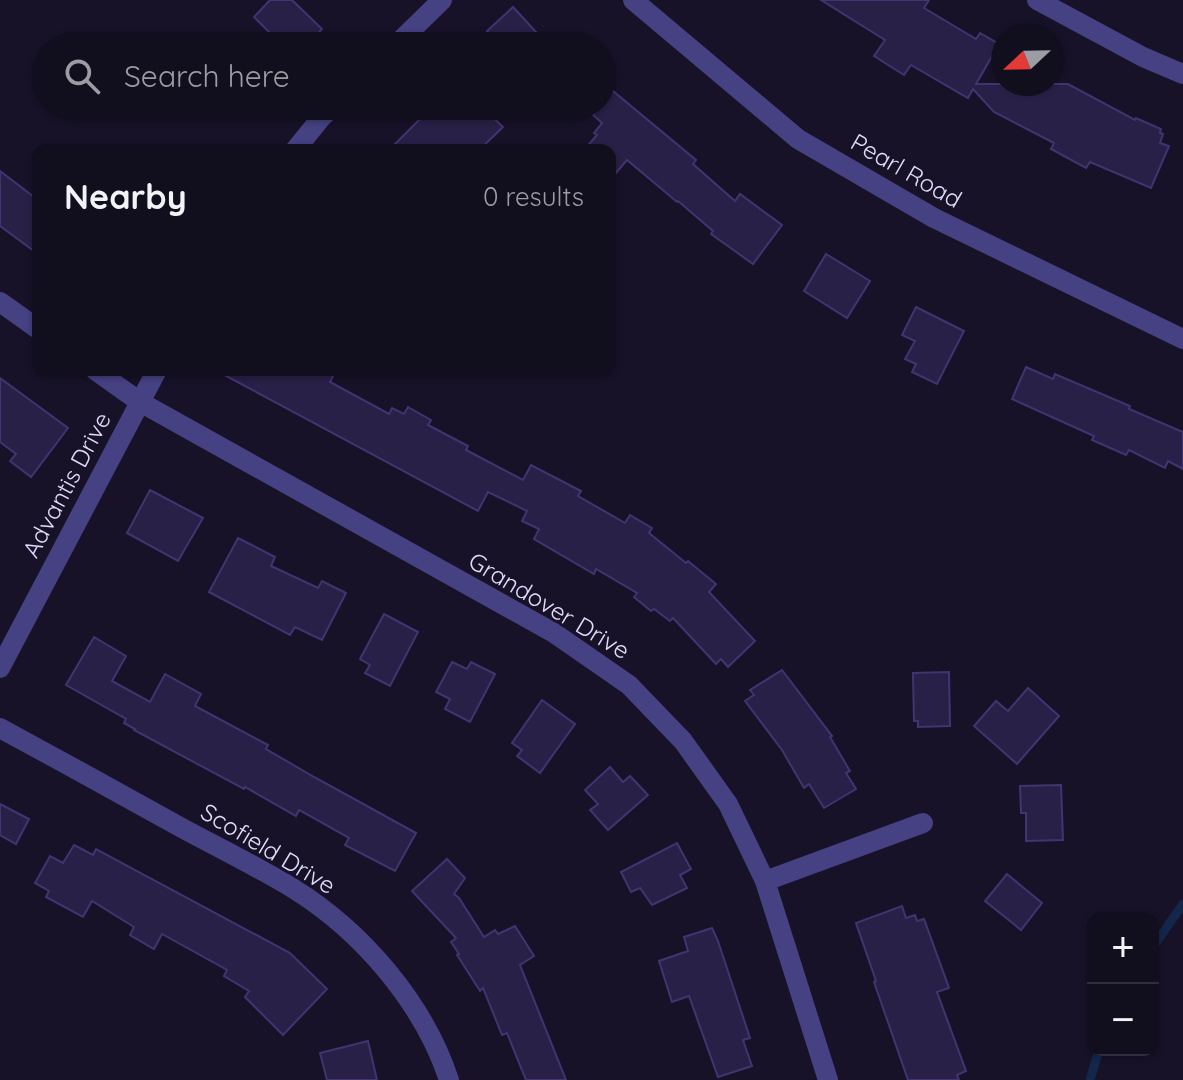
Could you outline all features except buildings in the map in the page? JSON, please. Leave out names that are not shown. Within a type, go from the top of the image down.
[{"type":"street","points":[[409,32],[442,0]]},
{"type":"street","name":"Pearl Road","points":[[633,0],[798,139],[934,218],[1183,339]]},
{"type":"street","points":[[1037,0],[1143,57],[1183,74]]},
{"type":"street","points":[[300,144],[321,120]]},
{"type":"street","points":[[0,302],[32,325]]},
{"type":"street","name":"Grandover Drive","points":[[103,376],[140,402],[554,633],[629,685],[683,741],[728,804],[765,881],[828,1080]]},
{"type":"street","name":"Advantis Drive","points":[[0,668],[154,376]]},
{"type":"street","name":"Scofield Drive","points":[[0,728],[296,890],[349,931],[386,969],[420,1018],[443,1060],[449,1080]]},
{"type":"street","points":[[765,881],[923,823]]},
{"type":"waterway","points":[[1159,938],[1183,904]]},
{"type":"waterway","points":[[1090,1080],[1097,1056]]}]
